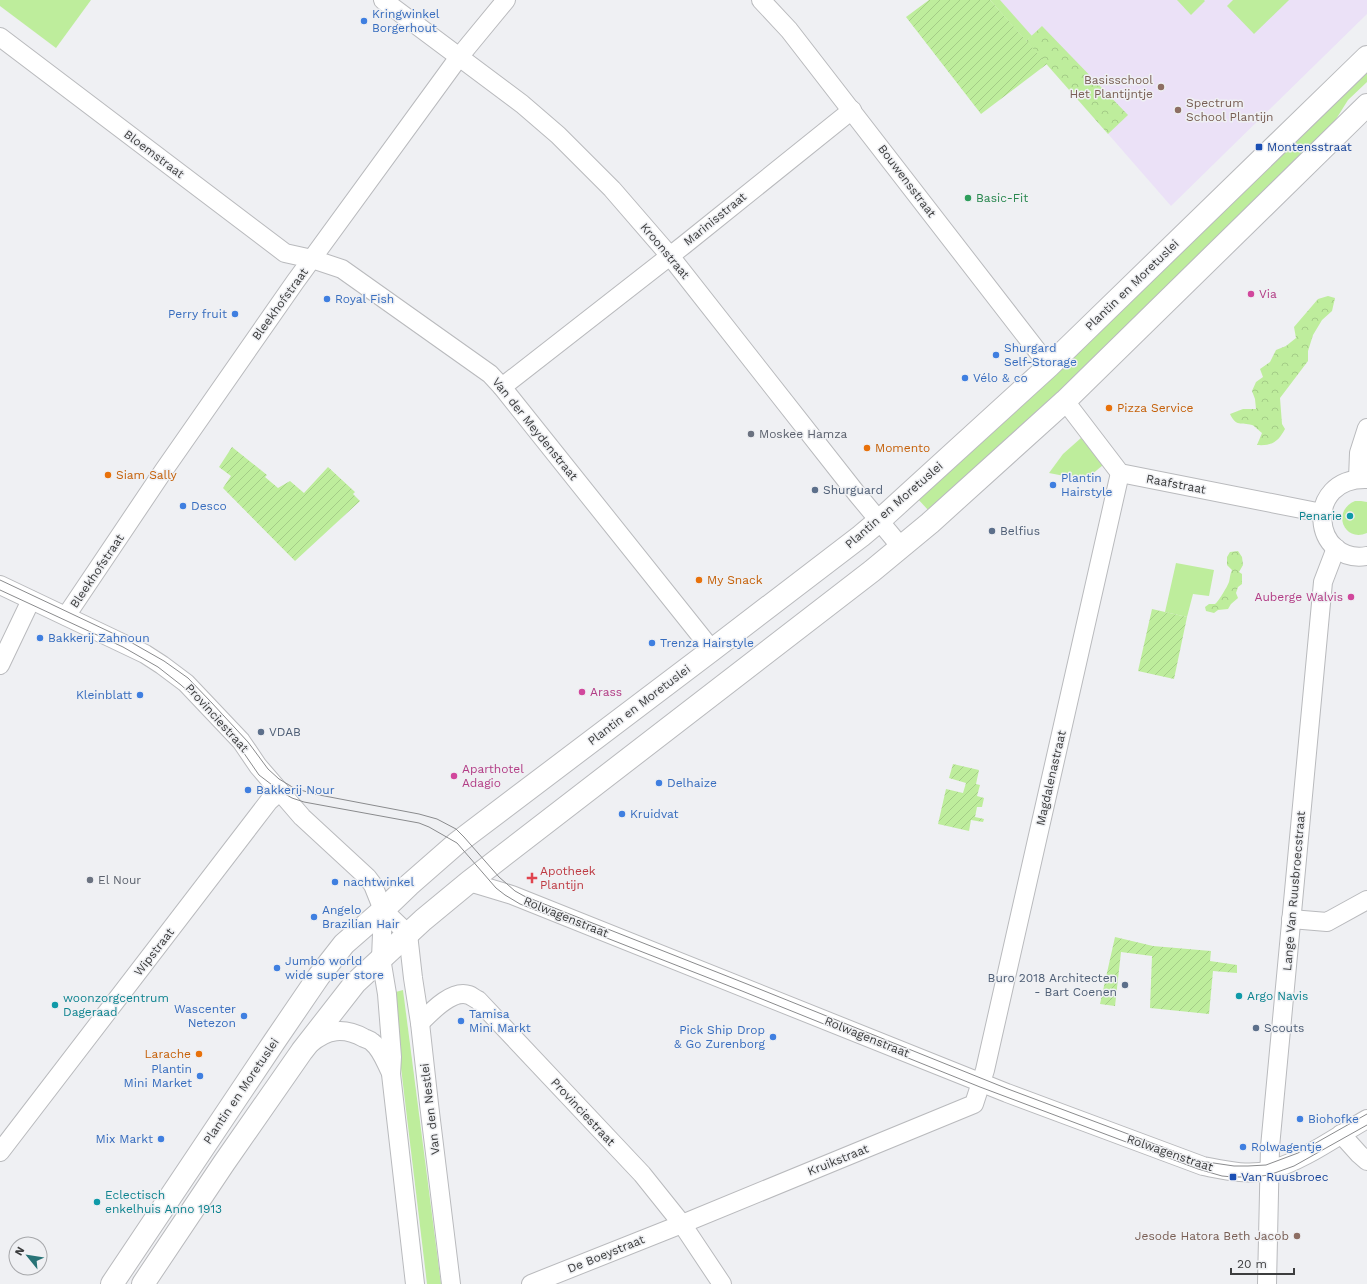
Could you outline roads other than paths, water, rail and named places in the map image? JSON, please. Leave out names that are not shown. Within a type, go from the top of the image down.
[{"type":"main road","name":"Plantin en Moretuslei","points":[[112,1284],[319,976],[344,944],[457,843],[712,650],[880,520],[1049,366],[1367,57]]},
{"type":"main road","points":[[143,1284],[224,1163],[302,1051],[355,983],[408,934],[470,882],[901,547],[1065,401],[1367,105]]},
{"type":"street","name":"Kroonstraat","points":[[383,0],[522,104],[558,136],[612,189],[670,256],[857,494],[901,547]]},
{"type":"street","name":"Bleekhofstraat","points":[[66,616],[164,470],[295,282],[459,57],[506,0]]},
{"type":"street","name":"Bouwensstraat","points":[[761,0],[789,30],[852,110],[1049,366]]},
{"type":"street","name":"Bloemstraat","points":[[0,37],[285,253],[312,259]]},
{"type":"street","name":"Marinisstraat","points":[[502,387],[670,256],[852,110]]},
{"type":"street","name":"Van der Meydenstraat","points":[[312,259],[342,269],[490,374],[502,387],[712,650]]},
{"type":"street","points":[[1065,401],[1120,473]]},
{"type":"street","points":[[1366,558],[1345,554],[1336,548],[1327,538],[1322,526],[1322,512],[1326,500],[1334,489],[1345,482],[1362,479],[1359,453],[1367,428]]},
{"type":"street","name":"Raafstraat","points":[[1120,473],[1322,512]]},
{"type":"street","name":"Magdalenastraat","points":[[981,1083],[1120,473]]},
{"type":"street","name":"Lange Van Ruusbroecstraat","points":[[1267,1284],[1269,1170],[1291,919],[1323,582],[1336,548]]},
{"type":"street","name":"Provinciestraat","points":[[0,585],[145,654],[186,683],[241,741],[258,766],[302,817],[367,876],[373,885],[383,910]]},
{"type":"street","points":[[0,665],[31,600]]},
{"type":"street","name":"Wipstraat","points":[[0,1152],[269,802],[280,791]]},
{"type":"street","name":"Rolwagenstraat","points":[[470,882],[512,895],[981,1083],[1199,1165],[1233,1172],[1269,1170],[1297,1159],[1367,1119]]},
{"type":"street","points":[[1291,919],[1327,922],[1367,900]]},
{"type":"street","points":[[383,910],[408,934]]},
{"type":"street","points":[[383,910],[381,958],[387,994],[392,1056],[391,1074],[414,1284]]},
{"type":"street","name":"Van den Nestlei","points":[[408,934],[451,1284]]},
{"type":"street","name":"Provinciestraat","points":[[420,1023],[432,1011],[452,996],[459,994],[469,995],[478,1000],[642,1174],[682,1224],[722,1284]]},
{"type":"street","points":[[302,1051],[315,1039],[329,1033],[345,1030],[372,1042],[381,1052],[391,1074]]},
{"type":"street","name":"Kruikstraat","points":[[682,1224],[974,1104],[981,1083]]},
{"type":"street","points":[[1341,1134],[1367,1161]]},
{"type":"street","name":"De Boeystraat","points":[[531,1284],[682,1224]]},
{"type":"tram line","points":[[0,580],[127,640],[164,661],[188,678],[248,742],[268,769],[279,779],[294,788],[314,794],[419,814],[437,819],[456,829],[499,877],[515,891],[524,896],[1008,1089],[1200,1161],[1234,1166],[1266,1165],[1298,1153],[1367,1114]]},
{"type":"tram line","points":[[0,590],[123,647],[158,667],[201,703],[239,746],[259,775],[292,798],[304,802],[419,823],[429,827],[457,843],[496,888],[520,904],[742,991],[980,1087],[1198,1169],[1222,1176],[1254,1177],[1269,1175],[1294,1166],[1367,1125]]},
{"type":"place","name":"Kringwinkel Borgerhout","points":[[364,21]]},
{"type":"place","name":"Basisschool Het Plantijntje","points":[[1161,87]]},
{"type":"place","name":"Spectrum School Plantijn","points":[[1178,110]]},
{"type":"place","name":"Montensstraat","points":[[1259,147]]},
{"type":"place","name":"Basic-Fit","points":[[968,198]]},
{"type":"place","name":"Via","points":[[1251,294]]},
{"type":"place","name":"Royal Fish","points":[[327,299]]},
{"type":"place","name":"Perry fruit","points":[[235,314]]},
{"type":"place","name":"Shurgard Self-Storage","points":[[996,355]]},
{"type":"place","name":"Vélo & co","points":[[965,378]]},
{"type":"place","name":"Pizza Service","points":[[1109,408]]},
{"type":"place","name":"Moskee Hamza","points":[[751,434]]},
{"type":"place","name":"Momento","points":[[867,448]]},
{"type":"place","name":"Siam Sally","points":[[108,475]]},
{"type":"place","name":"Plantin Hairstyle","points":[[1053,485]]},
{"type":"place","name":"Shurguard","points":[[815,490]]},
{"type":"place","name":"Desco","points":[[183,506]]},
{"type":"place","name":"Penarie","points":[[1350,516]]},
{"type":"place","name":"Belfius","points":[[992,531]]},
{"type":"place","name":"My Snack","points":[[699,580]]},
{"type":"place","name":"Auberge Walvis","points":[[1351,597]]},
{"type":"place","name":"Bakkerij Zahnoun","points":[[40,638]]},
{"type":"place","name":"Trenza Hairstyle","points":[[652,643]]},
{"type":"place","name":"Arass","points":[[582,692]]},
{"type":"place","name":"Kleinblatt","points":[[140,695]]},
{"type":"place","name":"VDAB","points":[[261,732]]},
{"type":"place","name":"Aparthotel Adagio","points":[[454,776]]},
{"type":"place","name":"Delhaize","points":[[659,783]]},
{"type":"place","name":"Bakkerij Nour","points":[[248,790]]},
{"type":"place","name":"Kruidvat","points":[[622,814]]},
{"type":"place","name":"Apotheek Plantijn","points":[[532,878]]},
{"type":"place","name":"El Nour","points":[[90,880]]},
{"type":"place","name":"nachtwinkel","points":[[335,882]]},
{"type":"place","name":"Angelo Brazilian Hair","points":[[314,917]]},
{"type":"place","name":"Jumbo world wide super store","points":[[277,968]]},
{"type":"place","name":"Buro 2018 Architecten - Bart Coenen","points":[[1125,985]]},
{"type":"place","name":"Argo Navis","points":[[1239,996]]},
{"type":"place","name":"woonzorgcentrum Dageraad","points":[[55,1005]]},
{"type":"place","name":"Wascenter Netezon","points":[[244,1016]]},
{"type":"place","name":"Tamisa Mini Markt","points":[[461,1021]]},
{"type":"place","name":"Scouts","points":[[1256,1028]]},
{"type":"place","name":"Pick Ship Drop & Go Zurenborg","points":[[773,1037]]},
{"type":"place","name":"Larache","points":[[199,1054]]},
{"type":"place","name":"Plantin Mini Market","points":[[200,1076]]},
{"type":"place","name":"Biohofke","points":[[1300,1119]]},
{"type":"place","name":"Mix Markt","points":[[161,1139]]},
{"type":"place","name":"Rolwagentje","points":[[1243,1147]]},
{"type":"place","name":"Van Ruusbroec","points":[[1233,1177]]},
{"type":"place","name":"Eclectisch enkelhuis Anno 1913","points":[[97,1202]]},
{"type":"place","name":"Jesode Hatora Beth Jacob","points":[[1297,1236]]}]
